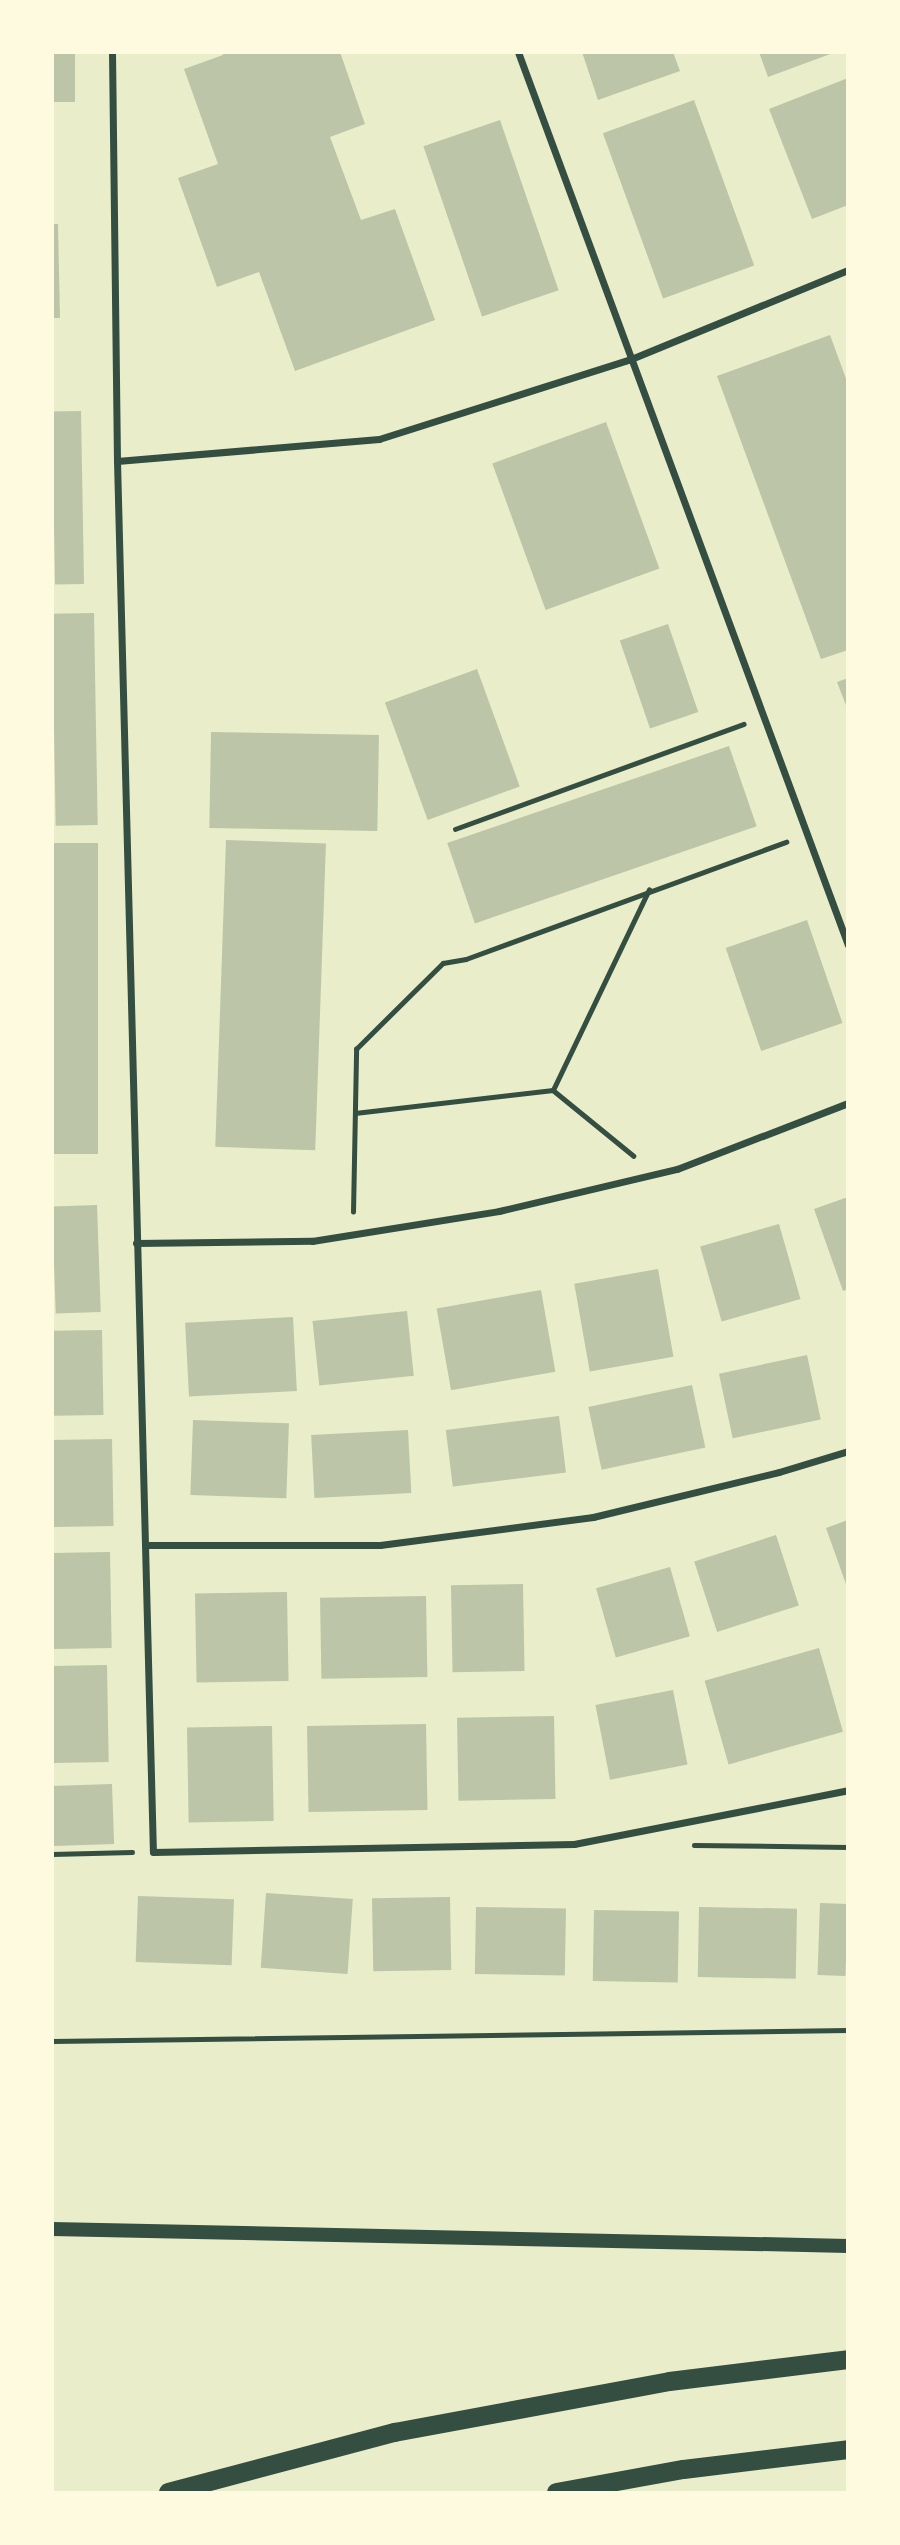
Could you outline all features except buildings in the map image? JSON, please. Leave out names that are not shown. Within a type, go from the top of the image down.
[{"type":"highway","points":[[168,2493],[394,2432],[669,2381],[848,2358]]},
{"type":"highway","points":[[556,2493],[683,2469],[848,2449]]},
{"type":"main road","points":[[52,2229],[848,2246]]},
{"type":"street","points":[[112,52],[117,461],[153,1852],[574,1844],[848,1790]]},
{"type":"street","points":[[518,52],[848,945]]},
{"type":"street","points":[[117,461],[379,439],[631,359],[848,270]]},
{"type":"street","points":[[136,1243],[312,1241],[499,1211],[677,1169],[848,1103]]},
{"type":"street","points":[[147,1545],[380,1545],[593,1517],[779,1472],[848,1451]]},
{"type":"path","points":[[455,829],[763,717]]},
{"type":"path","points":[[352,1234],[356,1049],[443,963],[466,959],[649,890],[807,835]]},
{"type":"path","points":[[553,1090],[649,890]]},
{"type":"path","points":[[355,1113],[553,1090],[657,1174]]},
{"type":"path","points":[[684,1845],[848,1847]]},
{"type":"path","points":[[52,1854],[153,1852]]},
{"type":"path","points":[[52,2041],[848,2030]]}]
